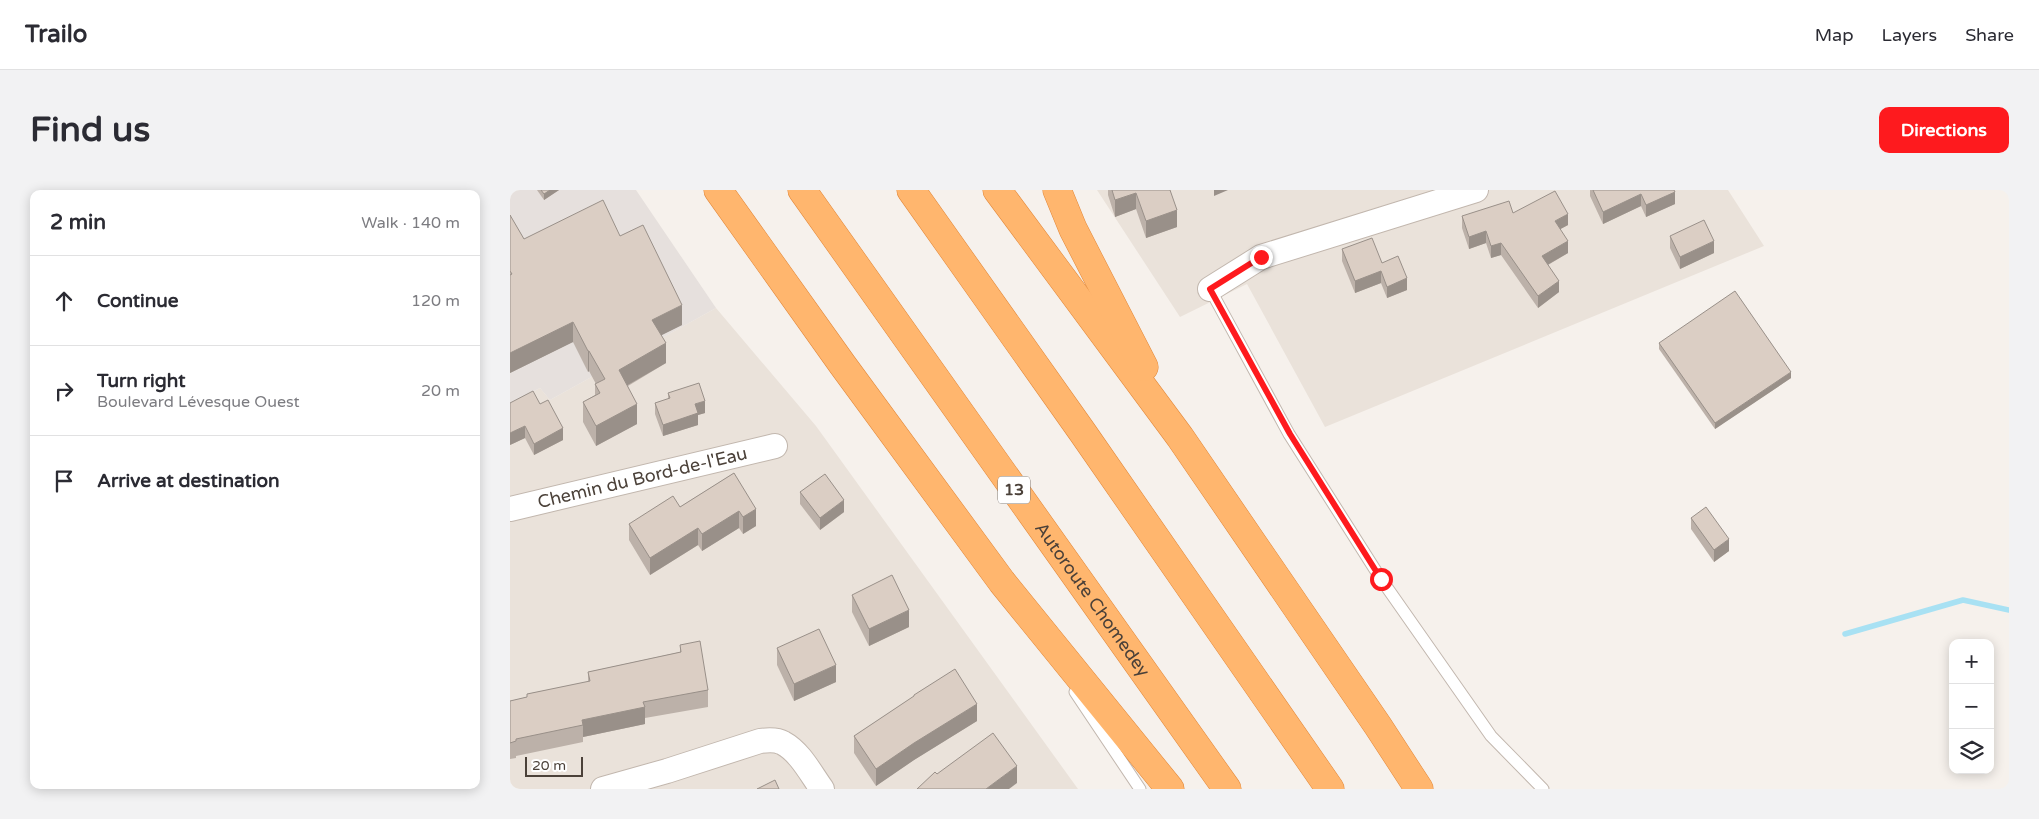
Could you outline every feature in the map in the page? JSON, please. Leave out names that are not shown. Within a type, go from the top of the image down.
[{"type":"highway","points":[[718,190],[842,364],[1002,582],[1170,789]]},
{"type":"highway","name":"Autoroute Chomedey","points":[[802,190],[1227,789]]},
{"type":"highway","points":[[911,190],[1083,433],[1330,789]]},
{"type":"highway","points":[[997,190],[1180,438],[1419,789]]},
{"type":"highway","points":[[1057,190],[1082,249],[1180,438]]},
{"type":"street","points":[[1210,289],[1261,257],[1476,190]]},
{"type":"street","name":"Chemin du Bord-de-l'Eau","points":[[510,509],[775,446]]},
{"type":"street","points":[[603,789],[760,741],[773,740],[783,742],[791,749],[822,789]]},
{"type":"lane","points":[[1210,289],[1290,434],[1381,579],[1491,736],[1543,789]]},
{"type":"lane","points":[[1002,582],[1140,789]]},
{"type":"shaded area","points":[[510,190],[636,190],[716,308],[550,400],[540,388],[510,403]]},
{"type":"shaded area","points":[[1097,190],[1728,190],[1764,246],[1325,427],[1247,284],[1180,317]]},
{"type":"shaded area","points":[[716,308],[816,426],[1078,789],[510,789],[510,403],[540,388],[550,400]]},
{"type":"building","points":[[541,190],[550,190],[544,194]]},
{"type":"building","points":[[1112,190],[1170,190],[1177,210],[1146,221],[1136,193],[1115,200]]},
{"type":"building","points":[[1593,190],[1674,190],[1675,192],[1646,205],[1641,194],[1603,212]]},
{"type":"building","points":[[1555,191],[1568,214],[1555,221],[1568,241],[1542,256],[1559,281],[1538,296],[1501,243],[1491,246],[1486,231],[1469,237],[1462,216],[1509,201],[1513,213]]},
{"type":"building","points":[[603,200],[620,236],[643,225],[682,305],[652,320],[666,343],[619,370],[637,404],[596,426],[583,402],[600,393],[595,384],[605,379],[573,322],[510,353],[510,275],[512,274],[510,271],[510,215],[524,239]]},
{"type":"building","points":[[1704,220],[1714,241],[1680,257],[1670,236]]},
{"type":"building","points":[[1372,238],[1382,263],[1398,256],[1407,278],[1387,287],[1381,271],[1355,281],[1342,249]]},
{"type":"building","points":[[1735,291],[1791,372],[1715,423],[1659,343]]},
{"type":"building","points":[[699,383],[705,401],[695,404],[698,413],[663,425],[655,403],[670,398],[668,393]]},
{"type":"building","points":[[533,391],[540,404],[548,400],[563,428],[534,444],[525,426],[510,433],[510,403]]},
{"type":"building","points":[[734,473],[756,509],[743,517],[739,511],[702,534],[698,528],[650,558],[629,524],[673,496],[680,507]]},
{"type":"building","points":[[825,474],[844,500],[820,518],[800,492]]},
{"type":"building","points":[[1706,507],[1729,539],[1714,550],[1691,518]]},
{"type":"building","points":[[892,575],[909,610],[869,629],[852,595]]},
{"type":"building","points":[[819,629],[836,665],[794,684],[777,648]]},
{"type":"building","points":[[700,641],[708,690],[643,702],[645,707],[582,720],[583,725],[516,739],[516,741],[510,743],[510,701],[527,697],[527,694],[590,681],[588,672],[681,652],[680,645]]},
{"type":"building","points":[[955,669],[977,704],[876,769],[854,736]]},
{"type":"building","points":[[993,733],[1017,766],[986,789],[917,789],[935,772],[937,774]]},
{"type":"building","points":[[775,780],[779,789],[757,789]]},
{"type":"waterway","points":[[1845,634],[1963,600],[2009,610]]},
{"type":"route","points":[[1261,257],[1210,289],[1290,434],[1381,579]]}]
